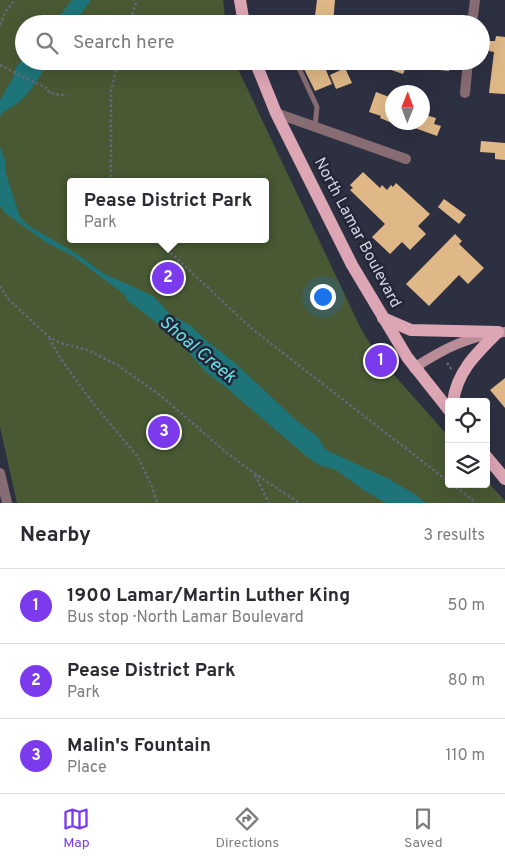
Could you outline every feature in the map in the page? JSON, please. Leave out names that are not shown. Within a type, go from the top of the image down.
[{"type":"main road","points":[[240,0],[242,15]]},
{"type":"main road","name":"North Lamar Boulevard","points":[[259,70],[276,113],[352,265],[414,368],[445,405]]},
{"type":"main road","points":[[383,318],[412,330],[502,332]]},
{"type":"main road","points":[[414,368],[442,350],[469,338],[502,332]]},
{"type":"main road","points":[[454,398],[459,379],[470,360],[502,332]]},
{"type":"main road","points":[[490,461],[505,479]]},
{"type":"street","points":[[473,15],[475,0]]},
{"type":"street","points":[[465,93],[467,70]]},
{"type":"street","points":[[276,113],[406,158]]},
{"type":"street","points":[[0,473],[8,503]]},
{"type":"lane","points":[[300,70],[317,108],[315,127]]},
{"type":"path","points":[[0,25],[5,12],[15,0]]},
{"type":"path","points":[[132,15],[138,0]]},
{"type":"path","points":[[0,65],[37,82],[48,89],[49,93],[67,96]]},
{"type":"path","points":[[111,178],[111,91],[116,70]]},
{"type":"path","points":[[160,243],[251,328],[445,479]]},
{"type":"path","points":[[0,286],[8,299],[48,336],[60,343],[88,350],[119,366],[161,396],[254,474],[299,503]]},
{"type":"path","points":[[48,336],[61,359],[92,402],[138,457],[157,503]]},
{"type":"path","points":[[254,474],[269,503]]},
{"type":"path","points":[[457,488],[476,503]]},
{"type":"shaded area","points":[[0,0],[223,0],[225,15],[15,15],[15,70],[239,70],[362,331],[380,359],[445,432],[445,488],[490,488],[490,484],[505,503],[17,503],[0,427]]},
{"type":"water","points":[[72,0],[91,0],[80,15],[60,15]]},
{"type":"water","points":[[15,70],[43,70],[28,93],[0,116],[0,100],[13,78]]},
{"type":"water","name":"Shoal Creek","points":[[0,147],[5,160],[7,177],[20,217],[29,226],[77,254],[103,273],[153,296],[171,315],[190,325],[235,363],[297,421],[317,436],[326,450],[387,478],[426,503],[386,503],[365,491],[336,470],[319,465],[205,371],[175,337],[127,300],[125,295],[73,256],[47,243],[5,213],[0,206]]},
{"type":"building","points":[[317,0],[335,0],[334,15],[315,15]]},
{"type":"building","points":[[496,36],[505,37],[505,94],[489,93],[494,52],[490,51],[490,41],[495,41]]},
{"type":"building","points":[[304,70],[326,70],[332,84],[315,91]]},
{"type":"building","points":[[341,70],[346,70],[352,83],[336,89],[330,75]]},
{"type":"building","points":[[391,70],[405,70],[403,74]]},
{"type":"building","points":[[376,92],[385,95],[385,120],[380,118],[381,116],[369,112]]},
{"type":"building","points":[[430,116],[436,118],[434,124],[441,126],[437,136],[420,130],[430,130]]},
{"type":"building","points":[[481,141],[505,143],[505,160],[495,159],[495,153],[480,152]]},
{"type":"building","points":[[363,172],[380,188],[382,185],[387,190],[396,183],[430,214],[418,226],[426,234],[410,250],[402,242],[390,254],[372,237],[385,224],[350,190],[353,188],[350,185]]},
{"type":"building","points":[[444,199],[466,215],[459,224],[438,207]]},
{"type":"building","points":[[455,234],[462,241],[459,244],[484,268],[468,284],[459,275],[429,306],[406,284]]},
{"type":"building","points":[[505,378],[505,408],[490,390]]},
{"type":"place","name":"Pease District Park","points":[[168,278]]},
{"type":"place","name":"1900 Lamar/Martin Luther King","points":[[381,361]]},
{"type":"place","name":"Malin's Fountain","points":[[164,432]]}]
